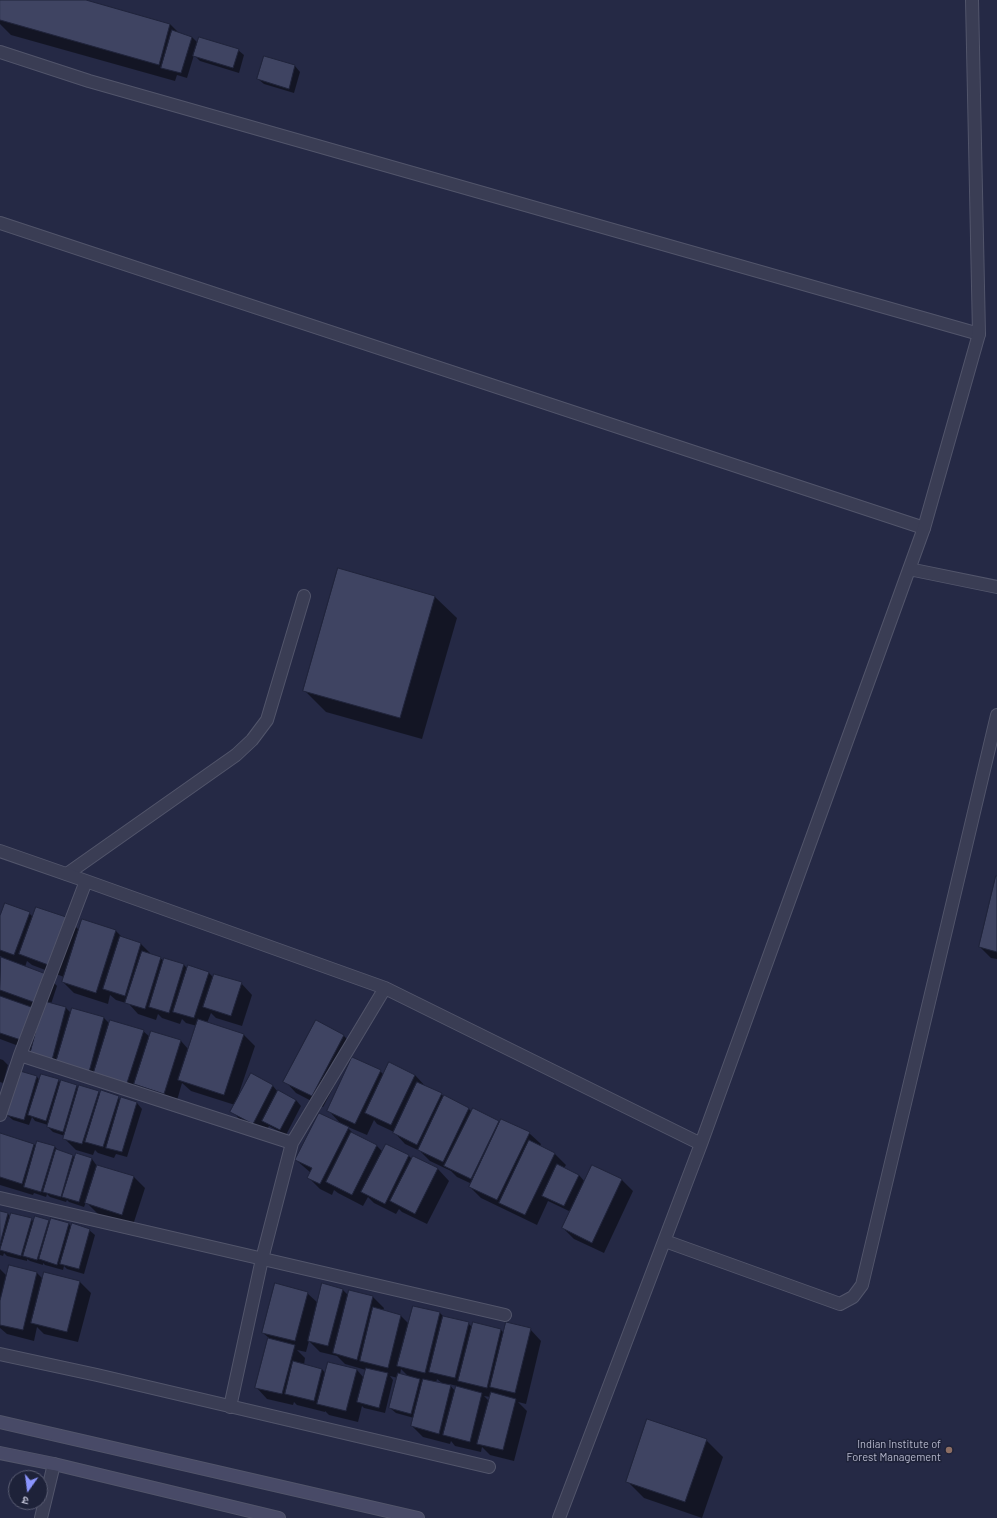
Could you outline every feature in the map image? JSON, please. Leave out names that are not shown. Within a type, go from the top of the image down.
[{"type":"main road","points":[[0,1422],[400,1516],[418,1518]]},
{"type":"main road","points":[[0,1453],[54,1464],[279,1518]]},
{"type":"street","points":[[559,1518],[701,1144],[924,528],[979,334],[972,0]]},
{"type":"street","points":[[0,52],[89,81],[979,334]]},
{"type":"street","points":[[0,223],[924,528]]},
{"type":"street","points":[[909,569],[997,586]]},
{"type":"street","points":[[67,874],[236,755],[252,740],[267,720],[304,596]]},
{"type":"street","points":[[664,1241],[840,1304],[853,1297],[862,1285],[997,715]]},
{"type":"street","points":[[0,851],[385,988],[701,1144]]},
{"type":"street","points":[[0,1115],[20,1055],[86,881]]},
{"type":"street","points":[[230,1407],[262,1259],[292,1143],[385,988]]},
{"type":"street","points":[[20,1055],[292,1143]]},
{"type":"street","points":[[0,1198],[505,1315]]},
{"type":"street","points":[[0,1354],[97,1374],[230,1407],[489,1467]]},
{"type":"street","points":[[41,1518],[54,1464]]},
{"type":"building","points":[[0,0],[86,0],[170,24],[159,65],[0,20]]},
{"type":"building","points":[[172,30],[192,37],[181,73],[161,68]]},
{"type":"building","points":[[199,37],[239,49],[233,68],[193,56]]},
{"type":"building","points":[[264,56],[295,65],[289,89],[257,79]]},
{"type":"building","points":[[338,568],[435,596],[400,718],[303,691]]},
{"type":"building","points":[[997,876],[997,952],[979,947]]},
{"type":"building","points":[[5,903],[30,912],[14,955],[0,950],[0,916]]},
{"type":"building","points":[[36,907],[69,918],[51,966],[19,954]]},
{"type":"building","points":[[82,919],[116,930],[96,993],[62,982]]},
{"type":"building","points":[[120,936],[141,943],[125,996],[103,989]]},
{"type":"building","points":[[142,951],[161,957],[145,1009],[125,1003]]},
{"type":"building","points":[[1,957],[46,974],[36,1003],[0,990]]},
{"type":"building","points":[[164,958],[184,964],[169,1013],[149,1007]]},
{"type":"building","points":[[188,965],[209,972],[194,1018],[173,1012]]},
{"type":"building","points":[[214,974],[242,982],[231,1016],[203,1007]]},
{"type":"building","points":[[0,996],[34,1008],[21,1040],[0,1033]]},
{"type":"building","points":[[44,1001],[66,1007],[52,1060],[30,1054]]},
{"type":"building","points":[[72,1008],[104,1017],[89,1072],[56,1062]]},
{"type":"building","points":[[198,1019],[244,1034],[224,1095],[178,1080]]},
{"type":"building","points":[[110,1020],[144,1030],[126,1086],[93,1075]]},
{"type":"building","points":[[316,1020],[344,1035],[312,1096],[283,1082]]},
{"type":"building","points":[[151,1031],[181,1040],[164,1094],[134,1084]]},
{"type":"building","points":[[352,1057],[381,1070],[355,1124],[327,1111]]},
{"type":"building","points":[[389,1062],[415,1075],[391,1125],[365,1113]]},
{"type":"building","points":[[20,1071],[37,1076],[24,1120],[6,1115]]},
{"type":"building","points":[[251,1073],[273,1085],[253,1124],[230,1112]]},
{"type":"building","points":[[41,1074],[59,1079],[46,1121],[28,1115]]},
{"type":"building","points":[[61,1080],[77,1085],[63,1132],[47,1127]]},
{"type":"building","points":[[417,1082],[442,1093],[417,1145],[393,1133]]},
{"type":"building","points":[[79,1085],[99,1091],[82,1144],[63,1139]]},
{"type":"building","points":[[101,1090],[119,1096],[103,1147],[85,1142]]},
{"type":"building","points":[[278,1090],[296,1100],[280,1130],[262,1121]]},
{"type":"building","points":[[444,1095],[469,1108],[443,1162],[418,1150]]},
{"type":"building","points":[[121,1097],[137,1102],[122,1152],[106,1148]]},
{"type":"building","points":[[473,1108],[499,1121],[471,1179],[444,1166]]},
{"type":"building","points":[[319,1113],[349,1127],[320,1184],[307,1178],[312,1168],[295,1160]]},
{"type":"building","points":[[501,1119],[530,1132],[497,1200],[469,1187]]},
{"type":"building","points":[[351,1132],[377,1145],[352,1195],[326,1182]]},
{"type":"building","points":[[0,1133],[34,1144],[22,1184],[0,1177]]},
{"type":"building","points":[[529,1140],[555,1153],[525,1215],[499,1203]]},
{"type":"building","points":[[37,1141],[55,1146],[41,1192],[24,1187]]},
{"type":"building","points":[[386,1144],[409,1155],[385,1204],[361,1192]]},
{"type":"building","points":[[56,1149],[73,1155],[61,1197],[43,1192]]},
{"type":"building","points":[[76,1153],[92,1158],[79,1202],[62,1197]]},
{"type":"building","points":[[413,1156],[438,1168],[415,1214],[390,1201]]},
{"type":"building","points":[[557,1164],[579,1175],[564,1206],[542,1196]]},
{"type":"building","points":[[97,1165],[134,1176],[122,1215],[85,1203]]},
{"type":"building","points":[[592,1165],[622,1179],[592,1243],[562,1228]]},
{"type":"building","points":[[0,1211],[8,1213],[0,1244]]},
{"type":"building","points":[[11,1213],[32,1218],[21,1256],[0,1250]]},
{"type":"building","points":[[35,1216],[49,1220],[37,1260],[23,1256]]},
{"type":"building","points":[[51,1218],[69,1223],[57,1265],[39,1259]]},
{"type":"building","points":[[72,1223],[90,1229],[79,1269],[60,1264]]},
{"type":"building","points":[[9,1265],[37,1272],[23,1330],[0,1325],[0,1301]]},
{"type":"building","points":[[44,1272],[80,1281],[67,1332],[31,1323]]},
{"type":"building","points":[[275,1283],[308,1292],[295,1341],[262,1333]]},
{"type":"building","points":[[322,1283],[343,1289],[328,1346],[308,1341]]},
{"type":"building","points":[[349,1290],[373,1296],[357,1360],[333,1353]]},
{"type":"building","points":[[413,1306],[440,1312],[425,1373],[397,1366]]},
{"type":"building","points":[[373,1307],[401,1315],[388,1368],[360,1361]]},
{"type":"building","points":[[443,1316],[469,1322],[455,1378],[429,1372]]},
{"type":"building","points":[[473,1322],[501,1329],[487,1388],[458,1381]]},
{"type":"building","points":[[506,1322],[531,1328],[515,1393],[490,1387]]},
{"type":"building","points":[[268,1338],[295,1345],[282,1394],[255,1388]]},
{"type":"building","points":[[293,1361],[322,1369],[314,1401],[285,1394]]},
{"type":"building","points":[[328,1362],[357,1369],[346,1411],[317,1404]]},
{"type":"building","points":[[366,1368],[388,1373],[379,1408],[357,1402]]},
{"type":"building","points":[[398,1373],[420,1379],[411,1414],[389,1408]]},
{"type":"building","points":[[423,1379],[451,1385],[439,1434],[411,1426]]},
{"type":"building","points":[[456,1386],[482,1393],[470,1442],[443,1435]]},
{"type":"building","points":[[491,1392],[516,1399],[503,1450],[477,1444]]},
{"type":"building","points":[[647,1419],[707,1439],[685,1502],[626,1482]]},
{"type":"place","name":"Indian Institute of Forest Management","points":[[949,1450]]}]
